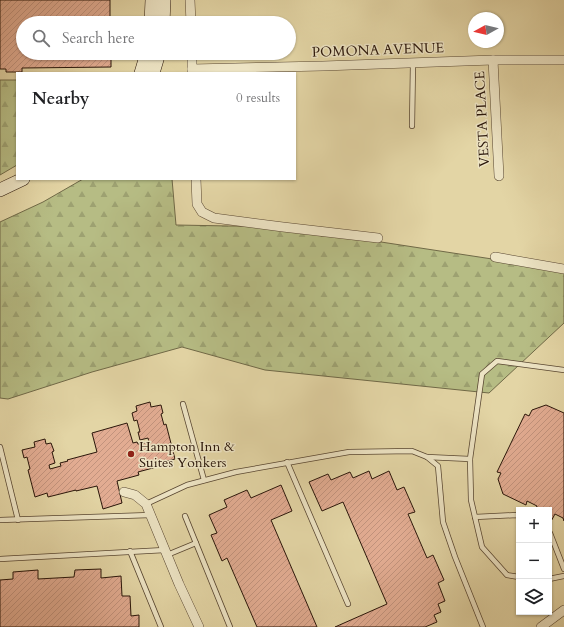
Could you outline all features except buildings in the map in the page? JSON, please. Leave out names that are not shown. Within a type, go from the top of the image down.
[{"type":"main road","points":[[152,0],[152,16]]},
{"type":"main road","points":[[163,16],[164,0]]},
{"type":"main road","points":[[141,72],[145,60]]},
{"type":"main road","points":[[153,72],[156,60]]},
{"type":"main road","points":[[0,190],[21,180]]},
{"type":"street","points":[[190,0],[191,16]]},
{"type":"street","points":[[192,60],[192,71]]},
{"type":"street","name":"POMONA AVENUE","points":[[192,71],[493,60],[564,60]]},
{"type":"street","name":"VESTA PLACE","points":[[493,60],[499,176]]},
{"type":"street","points":[[196,180],[197,204],[202,212],[214,218],[378,238]]},
{"type":"street","points":[[495,257],[564,268]]},
{"type":"street","points":[[124,492],[135,495],[146,504],[199,627]]},
{"type":"street","points":[[541,627],[564,610]]},
{"type":"lane","points":[[412,126],[413,63]]},
{"type":"lane","points":[[516,576],[507,575],[482,547],[471,500],[470,459],[482,374],[497,361],[564,370]]},
{"type":"lane","points":[[183,404],[204,480]]},
{"type":"lane","points":[[0,447],[18,520]]},
{"type":"lane","points":[[146,504],[187,485],[236,472],[349,452],[412,451],[427,457],[438,466],[443,522],[455,557],[483,627]]},
{"type":"lane","points":[[427,457],[470,459]]},
{"type":"lane","points":[[287,462],[348,604]]},
{"type":"lane","points":[[0,520],[150,515]]},
{"type":"lane","points":[[475,517],[516,515]]},
{"type":"lane","points":[[185,516],[230,627]]},
{"type":"lane","points":[[552,538],[564,569]]},
{"type":"lane","points":[[0,559],[130,552],[166,552],[196,543]]},
{"type":"lane","points":[[130,552],[161,627]]},
{"type":"lane","points":[[552,578],[564,576]]},
{"type":"green space","points":[[0,80],[16,80],[16,166],[0,175]]},
{"type":"green space","points":[[81,180],[172,180],[176,225],[283,227],[564,270],[564,323],[489,393],[265,370],[182,347],[92,372],[8,399],[0,398],[0,222],[43,202]]},
{"type":"place","name":"Hampton Inn & Suites Yonkers","points":[[131,454]]}]
